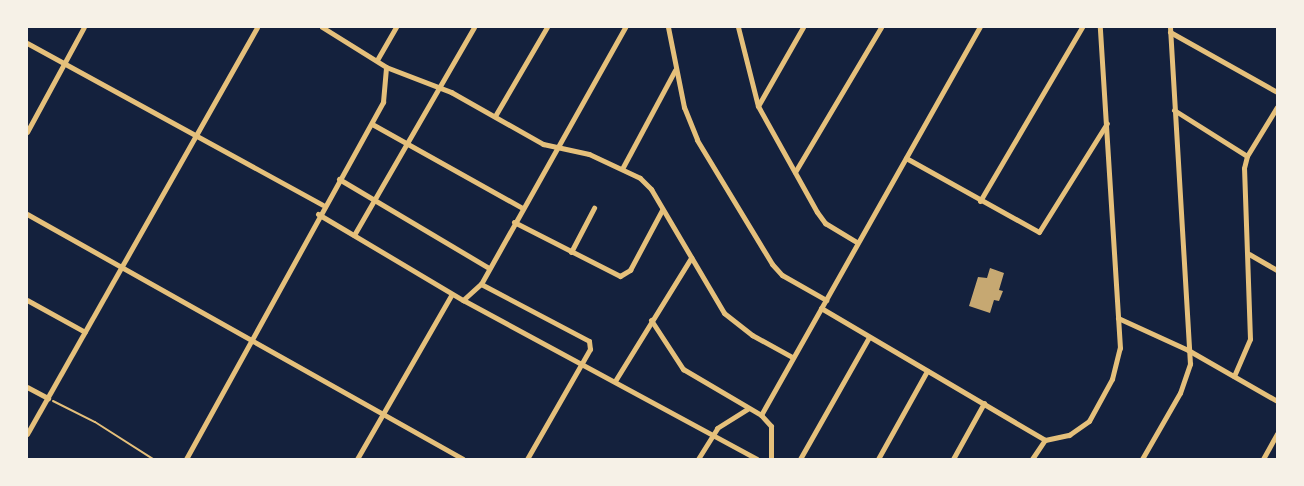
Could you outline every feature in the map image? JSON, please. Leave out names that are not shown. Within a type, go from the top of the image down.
[{"type":"street","points":[[27,132],[84,27]]},
{"type":"street","points":[[27,434],[257,27]]},
{"type":"street","points":[[322,27],[386,67],[438,88],[495,116],[543,144],[589,154],[623,167],[651,189],[724,313],[752,335],[792,357]]},
{"type":"street","points":[[377,60],[396,27]]},
{"type":"street","points":[[354,235],[474,27]]},
{"type":"street","points":[[495,116],[547,27]]},
{"type":"street","points":[[463,300],[481,284],[625,27]]},
{"type":"street","points":[[668,27],[675,70],[689,123],[772,264],[782,275],[826,300]]},
{"type":"street","points":[[738,27],[758,106],[825,223],[857,242]]},
{"type":"street","points":[[758,106],[803,27]]},
{"type":"street","points":[[795,172],[881,27]]},
{"type":"street","points":[[761,415],[980,27]]},
{"type":"street","points":[[980,201],[1082,27]]},
{"type":"street","points":[[821,308],[1045,440],[1069,435],[1089,421],[1112,379],[1120,348],[1100,27]]},
{"type":"street","points":[[1170,29],[1277,92]]},
{"type":"street","points":[[1142,459],[1187,377],[1188,350],[1170,29]]},
{"type":"street","points":[[27,44],[323,205]]},
{"type":"street","points":[[186,459],[318,213],[372,124],[383,102],[386,67]]},
{"type":"street","points":[[623,167],[675,70]]},
{"type":"street","points":[[1234,376],[1250,339],[1249,254],[1243,182],[1246,156],[1277,107]]},
{"type":"street","points":[[1174,110],[1246,156]]},
{"type":"street","points":[[906,158],[1035,232],[1046,222],[1107,123]]},
{"type":"street","points":[[372,124],[522,208]]},
{"type":"street","points":[[339,179],[489,268]]},
{"type":"street","points":[[571,252],[594,208]]},
{"type":"street","points":[[514,222],[620,276],[630,270],[662,210]]},
{"type":"street","points":[[318,213],[452,294],[757,459]]},
{"type":"street","points":[[27,214],[463,459]]},
{"type":"street","points":[[1249,254],[1277,270]]},
{"type":"street","points":[[615,381],[691,258]]},
{"type":"street","points":[[481,284],[589,341],[590,349],[527,459]]},
{"type":"street","points":[[357,459],[452,294]]},
{"type":"street","points":[[27,300],[85,332]]},
{"type":"street","points":[[1118,318],[1188,350],[1277,401]]},
{"type":"street","points":[[651,320],[683,369],[761,415],[771,426],[771,459]]},
{"type":"street","points":[[801,459],[869,337]]},
{"type":"street","points":[[878,459],[927,371]]},
{"type":"street","points":[[27,387],[48,398]]},
{"type":"street","points":[[953,459],[984,403]]},
{"type":"street","points":[[698,459],[712,434],[722,423],[748,409]]},
{"type":"street","points":[[1263,459],[1277,434]]},
{"type":"street","points":[[1032,459],[1045,440]]},
{"type":"path","points":[[48,398],[95,422],[153,459]]},
{"type":"building","points":[[990,268],[1004,273],[999,290],[1003,291],[999,301],[994,300],[990,313],[969,306],[978,277],[987,278]]}]
